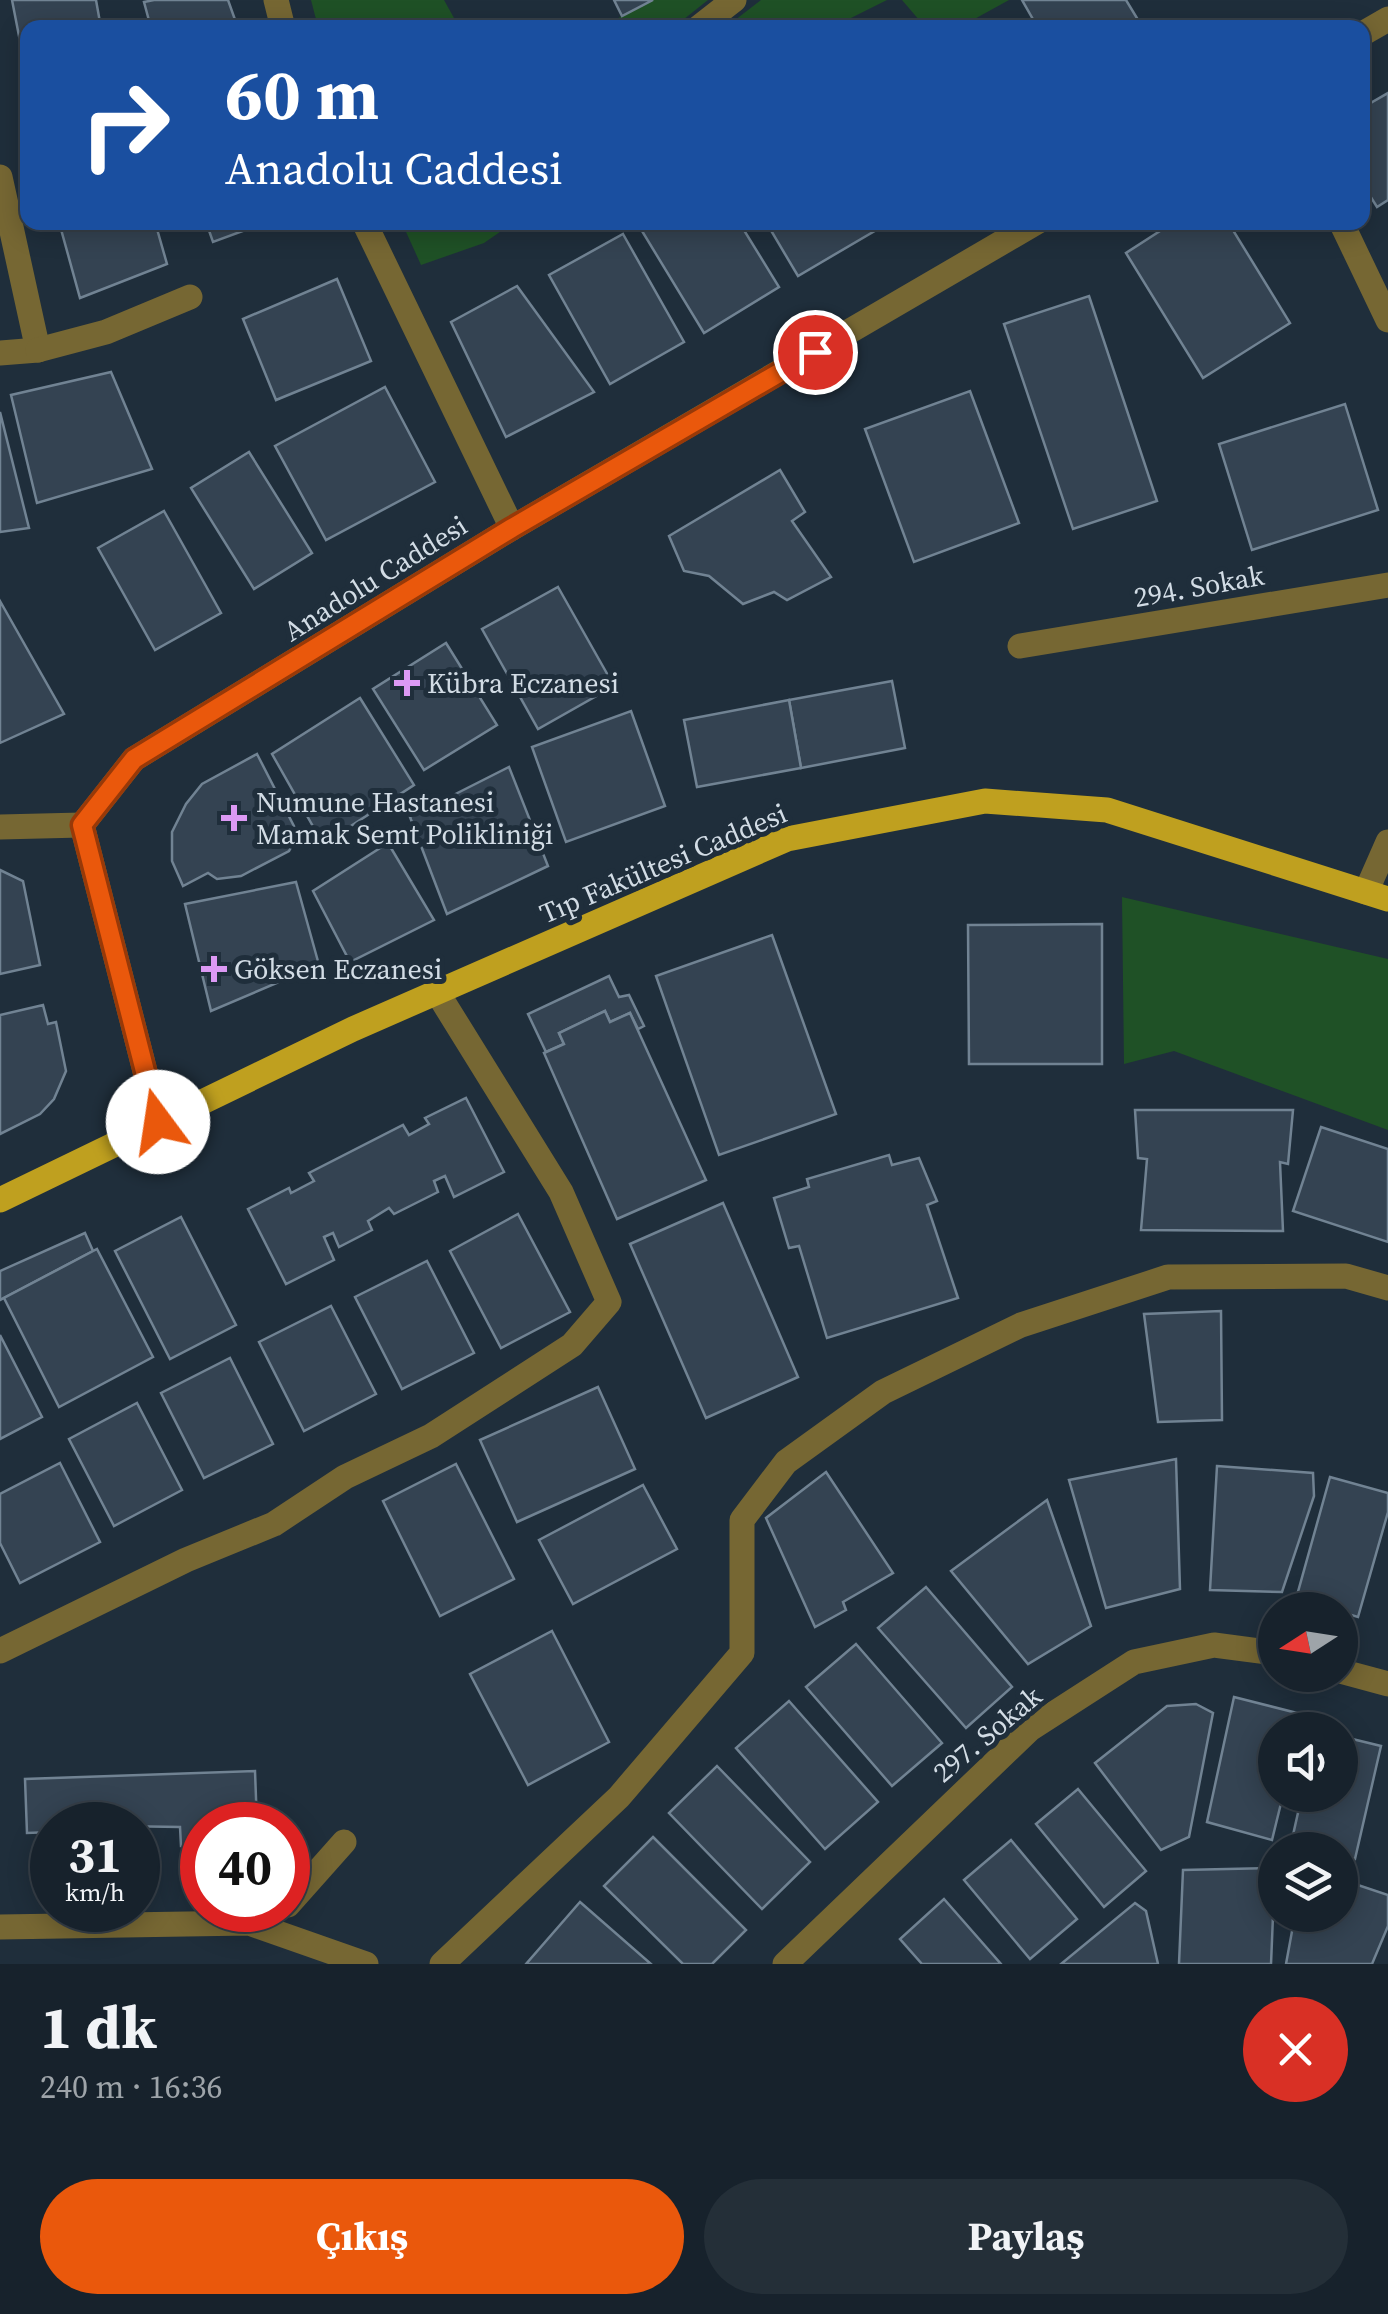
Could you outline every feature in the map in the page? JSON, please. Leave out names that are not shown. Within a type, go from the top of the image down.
[{"type":"main road","name":"Tıp Fakültesi Caddesi","points":[[0,1200],[437,992],[787,838],[985,801],[1107,810],[1377,896]]},
{"type":"street","points":[[708,20],[734,0]]},
{"type":"street","points":[[0,176],[38,350]]},
{"type":"street","points":[[368,230],[512,528]]},
{"type":"street","name":"Anadolu Caddesi","points":[[82,825],[134,759],[512,528],[1024,230]]},
{"type":"street","points":[[1344,230],[1388,320]]},
{"type":"street","points":[[0,353],[38,350],[106,332],[190,297]]},
{"type":"street","name":"294. Sokak","points":[[1020,646],[1388,585]]},
{"type":"street","points":[[0,826],[82,825],[158,1122]]},
{"type":"street","points":[[1377,896],[1388,842]]},
{"type":"street","points":[[0,1652],[186,1560],[274,1524],[346,1477],[431,1436],[572,1346],[609,1302],[561,1192],[437,992]]},
{"type":"street","points":[[442,1964],[619,1797],[742,1652],[742,1520],[786,1462],[883,1392],[1022,1325],[1168,1277],[1346,1276],[1388,1288]]},
{"type":"street","name":"297. Sokak","points":[[785,1964],[1030,1729],[1134,1662],[1214,1645],[1258,1651]]},
{"type":"street","points":[[1358,1676],[1388,1684]]},
{"type":"street","points":[[310,1880],[344,1842]]},
{"type":"street","points":[[0,1927],[180,1924]]},
{"type":"street","points":[[309,1932],[366,1964]]},
{"type":"green space","points":[[311,0],[444,0],[455,20],[316,20]]},
{"type":"green space","points":[[653,0],[708,0],[683,20],[614,20]]},
{"type":"green space","points":[[761,0],[887,0],[847,20],[735,20]]},
{"type":"green space","points":[[902,0],[1009,0],[973,20],[919,20]]},
{"type":"green space","points":[[406,230],[503,230],[484,243],[421,265]]},
{"type":"green space","points":[[1122,897],[1388,959],[1388,1130],[1174,1051],[1124,1064]]},
{"type":"building","points":[[12,0],[96,0],[100,20],[20,20],[20,41]]},
{"type":"building","points":[[228,0],[235,20],[149,20],[144,2]]},
{"type":"building","points":[[614,0],[653,0],[622,16]]},
{"type":"building","points":[[1022,0],[1126,0],[1138,20],[1033,20]]},
{"type":"building","points":[[1388,93],[1388,200],[1377,207],[1370,196],[1370,103]]},
{"type":"building","points":[[61,230],[157,230],[167,264],[80,298]]},
{"type":"building","points":[[209,230],[245,230],[213,242]]},
{"type":"building","points":[[641,230],[744,230],[779,287],[704,333]]},
{"type":"building","points":[[771,230],[876,230],[798,276]]},
{"type":"building","points":[[1162,230],[1233,230],[1290,323],[1203,378],[1126,253]]},
{"type":"building","points":[[623,234],[684,342],[610,384],[549,275]]},
{"type":"building","points":[[337,279],[371,361],[276,400],[243,319]]},
{"type":"building","points":[[517,286],[594,392],[506,437],[451,322]]},
{"type":"building","points":[[1089,296],[1157,501],[1073,529],[1004,324]]},
{"type":"building","points":[[111,372],[152,469],[37,503],[11,395]]},
{"type":"building","points":[[385,387],[435,482],[326,540],[275,446]]},
{"type":"building","points":[[970,391],[1019,523],[914,562],[865,429]]},
{"type":"building","points":[[1345,404],[1378,510],[1252,550],[1219,444]]},
{"type":"building","points":[[0,412],[29,528],[0,532]]},
{"type":"building","points":[[249,452],[312,553],[254,589],[191,488]]},
{"type":"building","points":[[780,470],[805,512],[792,521],[831,577],[787,600],[774,592],[743,604],[709,576],[684,571],[669,536]]},
{"type":"building","points":[[164,511],[221,613],[155,650],[98,548]]},
{"type":"building","points":[[558,587],[614,686],[538,729],[482,629]]},
{"type":"building","points":[[0,601],[64,714],[0,743]]},
{"type":"building","points":[[446,643],[497,725],[424,770],[373,689]]},
{"type":"building","points":[[892,681],[905,748],[801,768],[789,700]]},
{"type":"building","points":[[360,698],[414,785],[323,844],[272,754]]},
{"type":"building","points":[[789,700],[801,768],[697,787],[684,720]]},
{"type":"building","points":[[631,711],[665,806],[566,842],[532,747]]},
{"type":"building","name":"Numune Hastanesi Mamak Semt Polikliniği","points":[[257,754],[298,834],[289,851],[241,876],[217,879],[208,873],[183,886],[172,861],[172,832],[186,804],[202,784]]},
{"type":"building","points":[[509,767],[548,866],[447,914],[410,817]]},
{"type":"building","points":[[388,843],[434,920],[350,962],[313,891]]},
{"type":"building","points":[[0,870],[23,881],[40,965],[0,974]]},
{"type":"building","points":[[296,882],[319,965],[211,1011],[185,904]]},
{"type":"building","points":[[1102,924],[1102,1064],[969,1064],[968,925]]},
{"type":"building","points":[[772,935],[836,1114],[719,1155],[656,976]]},
{"type":"building","points":[[609,976],[619,997],[629,995],[644,1026],[638,1029],[630,1013],[610,1022],[605,1011],[559,1033],[564,1044],[546,1052],[528,1014]]},
{"type":"building","points":[[43,1005],[48,1024],[56,1022],[66,1071],[54,1099],[40,1114],[0,1134],[0,1015]]},
{"type":"building","points":[[605,1011],[610,1022],[630,1013],[706,1180],[617,1219],[544,1053],[564,1044],[559,1033]]},
{"type":"building","points":[[466,1098],[504,1172],[454,1197],[445,1176],[434,1181],[438,1192],[394,1214],[389,1208],[368,1221],[372,1230],[339,1247],[333,1233],[324,1237],[334,1260],[286,1284],[248,1209],[289,1188],[291,1193],[314,1181],[309,1173],[403,1125],[409,1135],[429,1124],[425,1118]]},
{"type":"building","points":[[1135,1110],[1293,1110],[1288,1164],[1280,1162],[1283,1231],[1141,1230],[1147,1159],[1138,1158]]},
{"type":"building","points":[[1321,1127],[1388,1149],[1388,1242],[1293,1211]]},
{"type":"building","points":[[889,1155],[892,1165],[919,1158],[937,1201],[927,1205],[958,1298],[827,1338],[799,1246],[789,1248],[774,1198],[809,1187],[807,1179]]},
{"type":"building","points":[[723,1203],[798,1377],[706,1418],[630,1244]]},
{"type":"building","points":[[518,1214],[570,1312],[501,1348],[450,1251]]},
{"type":"building","points":[[181,1217],[236,1325],[170,1359],[115,1251]]},
{"type":"building","points":[[85,1233],[93,1251],[0,1300],[0,1271]]},
{"type":"building","points":[[97,1249],[153,1357],[59,1407],[4,1298]]},
{"type":"building","points":[[427,1261],[474,1353],[402,1389],[355,1297]]},
{"type":"building","points":[[331,1306],[376,1394],[304,1431],[259,1342]]},
{"type":"building","points":[[1221,1311],[1222,1420],[1158,1422],[1144,1314]]},
{"type":"building","points":[[0,1335],[42,1417],[0,1439]]},
{"type":"building","points":[[230,1358],[273,1444],[204,1478],[161,1393]]},
{"type":"building","points":[[598,1387],[635,1469],[517,1522],[480,1440]]},
{"type":"building","points":[[137,1403],[182,1490],[114,1526],[69,1439]]},
{"type":"building","points":[[1176,1459],[1180,1589],[1106,1608],[1069,1480]]},
{"type":"building","points":[[60,1463],[100,1542],[20,1583],[0,1543],[0,1494]]},
{"type":"building","points":[[456,1464],[514,1579],[440,1616],[383,1501]]},
{"type":"building","points":[[1217,1466],[1313,1473],[1314,1496],[1282,1592],[1210,1590]]},
{"type":"building","points":[[826,1472],[893,1573],[843,1602],[846,1610],[815,1627],[766,1518]]},
{"type":"building","points":[[1330,1477],[1388,1493],[1388,1512],[1358,1617],[1358,1592],[1298,1592]]},
{"type":"building","points":[[643,1485],[677,1549],[573,1604],[539,1540]]},
{"type":"building","points":[[1047,1500],[1091,1626],[1028,1664],[951,1571]]},
{"type":"building","points":[[926,1587],[1012,1687],[966,1728],[878,1628]]},
{"type":"building","points":[[552,1631],[609,1742],[528,1785],[470,1674]]},
{"type":"building","points":[[856,1644],[942,1743],[892,1786],[806,1687]]},
{"type":"building","points":[[1234,1697],[1293,1712],[1258,1712],[1258,1812],[1279,1812],[1274,1832],[1258,1832],[1258,1836],[1207,1822]]},
{"type":"building","points":[[789,1701],[878,1802],[825,1849],[736,1748]]},
{"type":"building","points":[[1196,1704],[1213,1713],[1189,1837],[1161,1850],[1095,1763],[1167,1706]]},
{"type":"building","points":[[1358,1740],[1381,1746],[1358,1846],[1358,1832],[1294,1832],[1298,1812],[1358,1812]]},
{"type":"building","points":[[717,1766],[810,1862],[762,1909],[669,1813]]},
{"type":"building","points":[[255,1771],[256,1802],[180,1802],[180,1827],[160,1827],[160,1802],[30,1802],[27,1833],[25,1779]]},
{"type":"building","points":[[1078,1789],[1146,1871],[1104,1907],[1036,1824]]},
{"type":"building","points":[[653,1837],[746,1930],[712,1964],[683,1964],[604,1886]]},
{"type":"building","points":[[1011,1840],[1077,1919],[1030,1959],[964,1880]]},
{"type":"building","points":[[1258,1868],[1258,1932],[1272,1932],[1271,1964],[1179,1964],[1183,1870]]},
{"type":"building","points":[[1358,1885],[1388,1895],[1388,1926],[1372,1964],[1286,1964],[1292,1932],[1358,1932]]},
{"type":"building","points":[[944,1899],[1001,1964],[922,1964],[900,1939]]},
{"type":"building","points":[[580,1902],[651,1964],[526,1964]]},
{"type":"building","points":[[1135,1903],[1146,1911],[1158,1964],[1061,1964]]},
{"type":"place","name":"Kübra Eczanesi","points":[[407,683]]},
{"type":"place","name":"Numune Hastanesi Mamak Semt Polikliniği","points":[[234,818]]},
{"type":"place","name":"Göksen Eczanesi","points":[[214,969]]},
{"type":"route","points":[[158,1122],[82,825],[134,759],[512,528],[815,352]]}]
